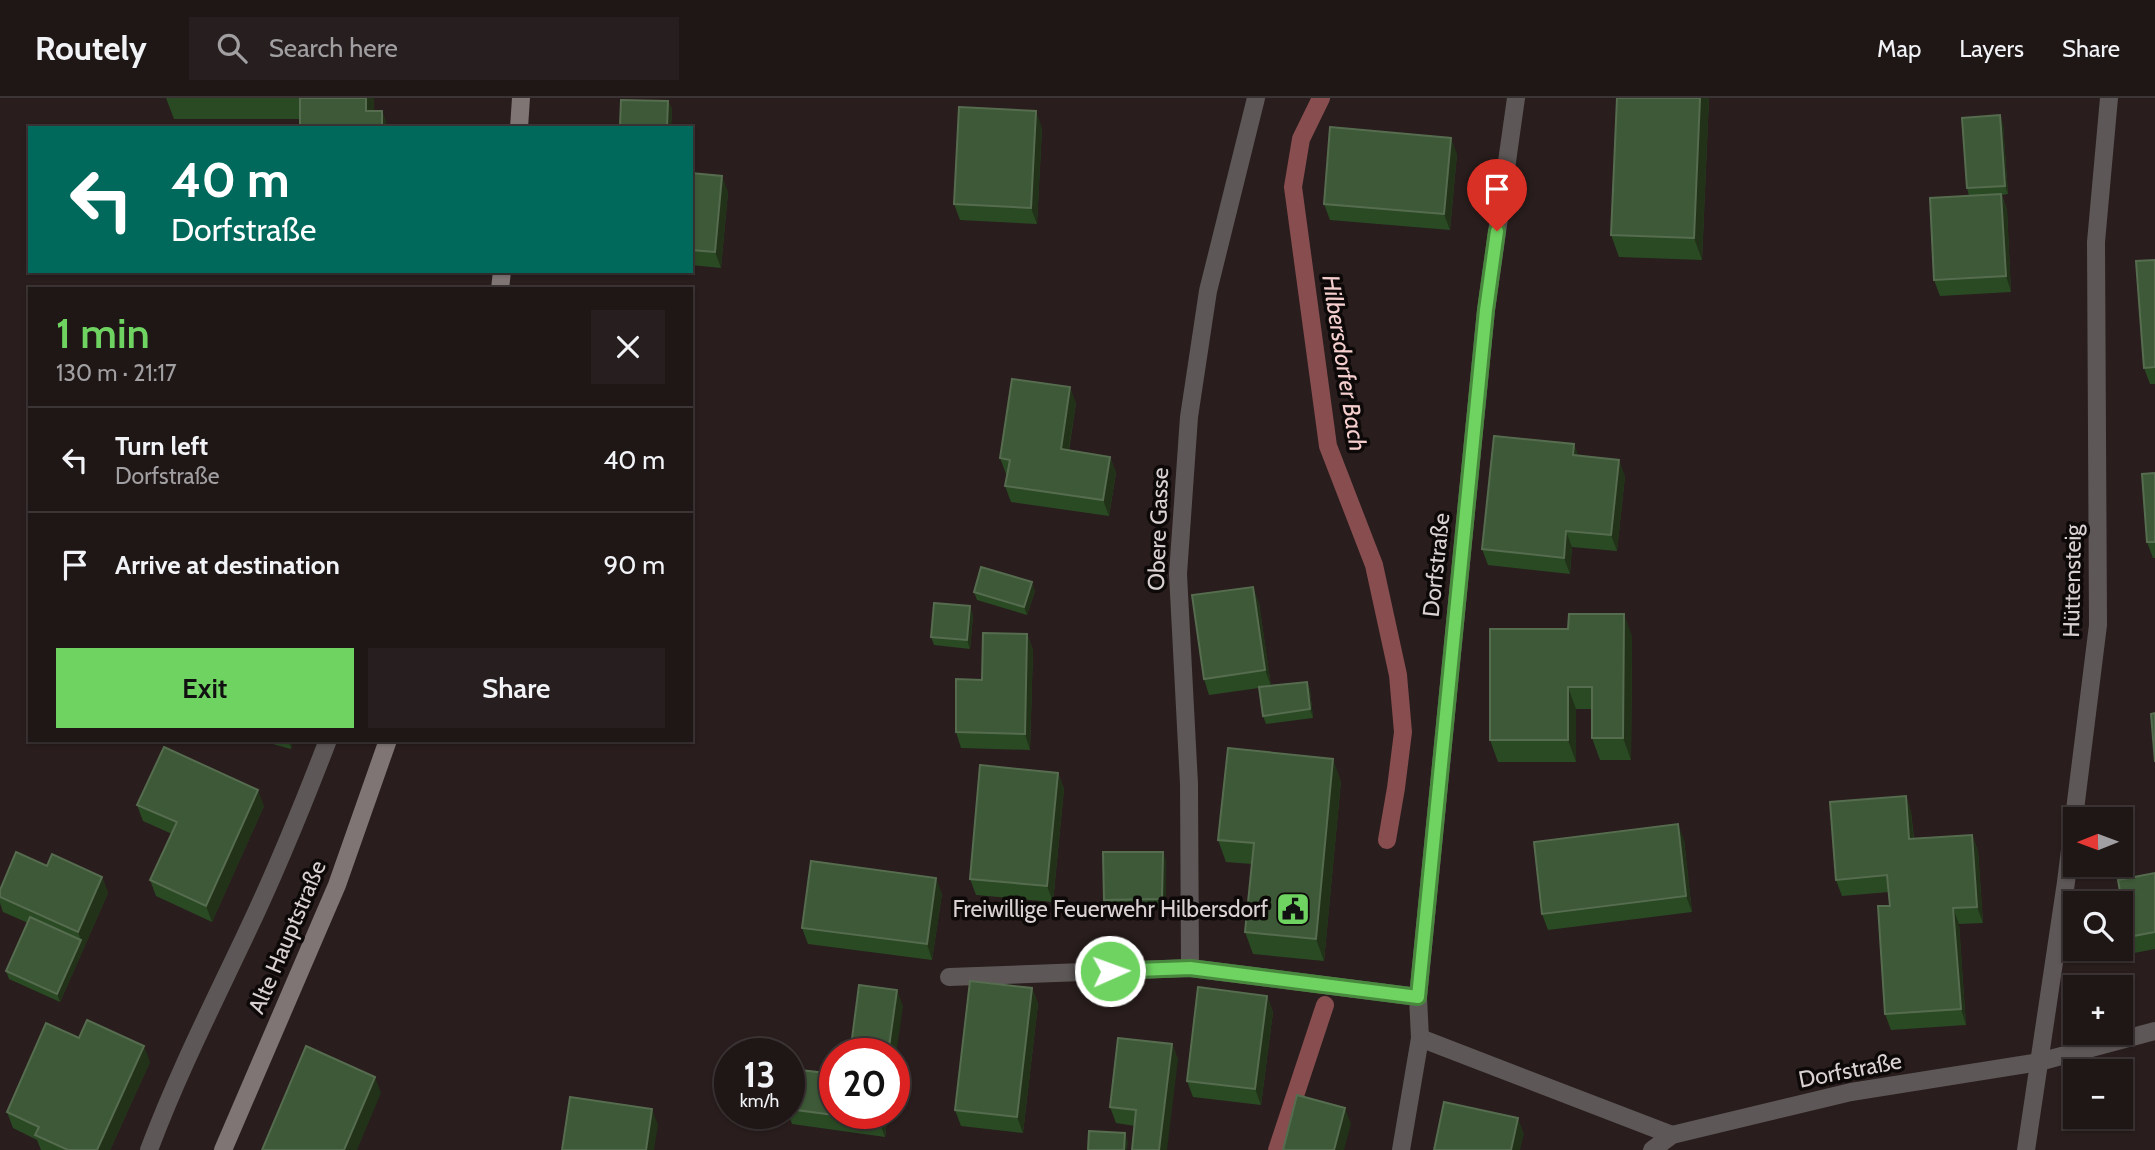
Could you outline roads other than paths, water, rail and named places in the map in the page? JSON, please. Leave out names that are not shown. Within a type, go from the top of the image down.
[{"type":"main road","points":[[519,126],[521,98]]},
{"type":"main road","name":"Alte Hauptstraße","points":[[223,1150],[337,885],[387,742]]},
{"type":"street","name":"Obere Gasse","points":[[1190,968],[1189,784],[1178,574],[1189,417],[1208,291],[1256,98]]},
{"type":"street","name":"Dorfstraße","points":[[1401,1150],[1420,1038],[1418,997],[1486,310],[1516,98]]},
{"type":"street","name":"Hüttensteig","points":[[2026,1150],[2067,882],[2098,625],[2096,242],[2109,98]]},
{"type":"street","points":[[149,1150],[170,1093],[249,929],[327,742]]},
{"type":"street","points":[[949,977],[1190,968],[1418,997]]},
{"type":"street","points":[[2039,1062],[2155,1031]]},
{"type":"street","points":[[1420,1038],[1672,1135]]},
{"type":"street","name":"Dorfstraße","points":[[1652,1150],[1672,1135],[1851,1092],[2039,1062]]},
{"type":"waterway","name":"Hilbersdorfer Bach","points":[[1321,98],[1301,139],[1293,187],[1328,446],[1374,565],[1398,675],[1403,732],[1387,840]]},
{"type":"waterway","name":"Hilbersdorfer Bach","points":[[1277,1150],[1325,1005]]},
{"type":"place","name":"Freiwillige Feuerwehr Hilbersdorf","points":[[1293,909]]}]
